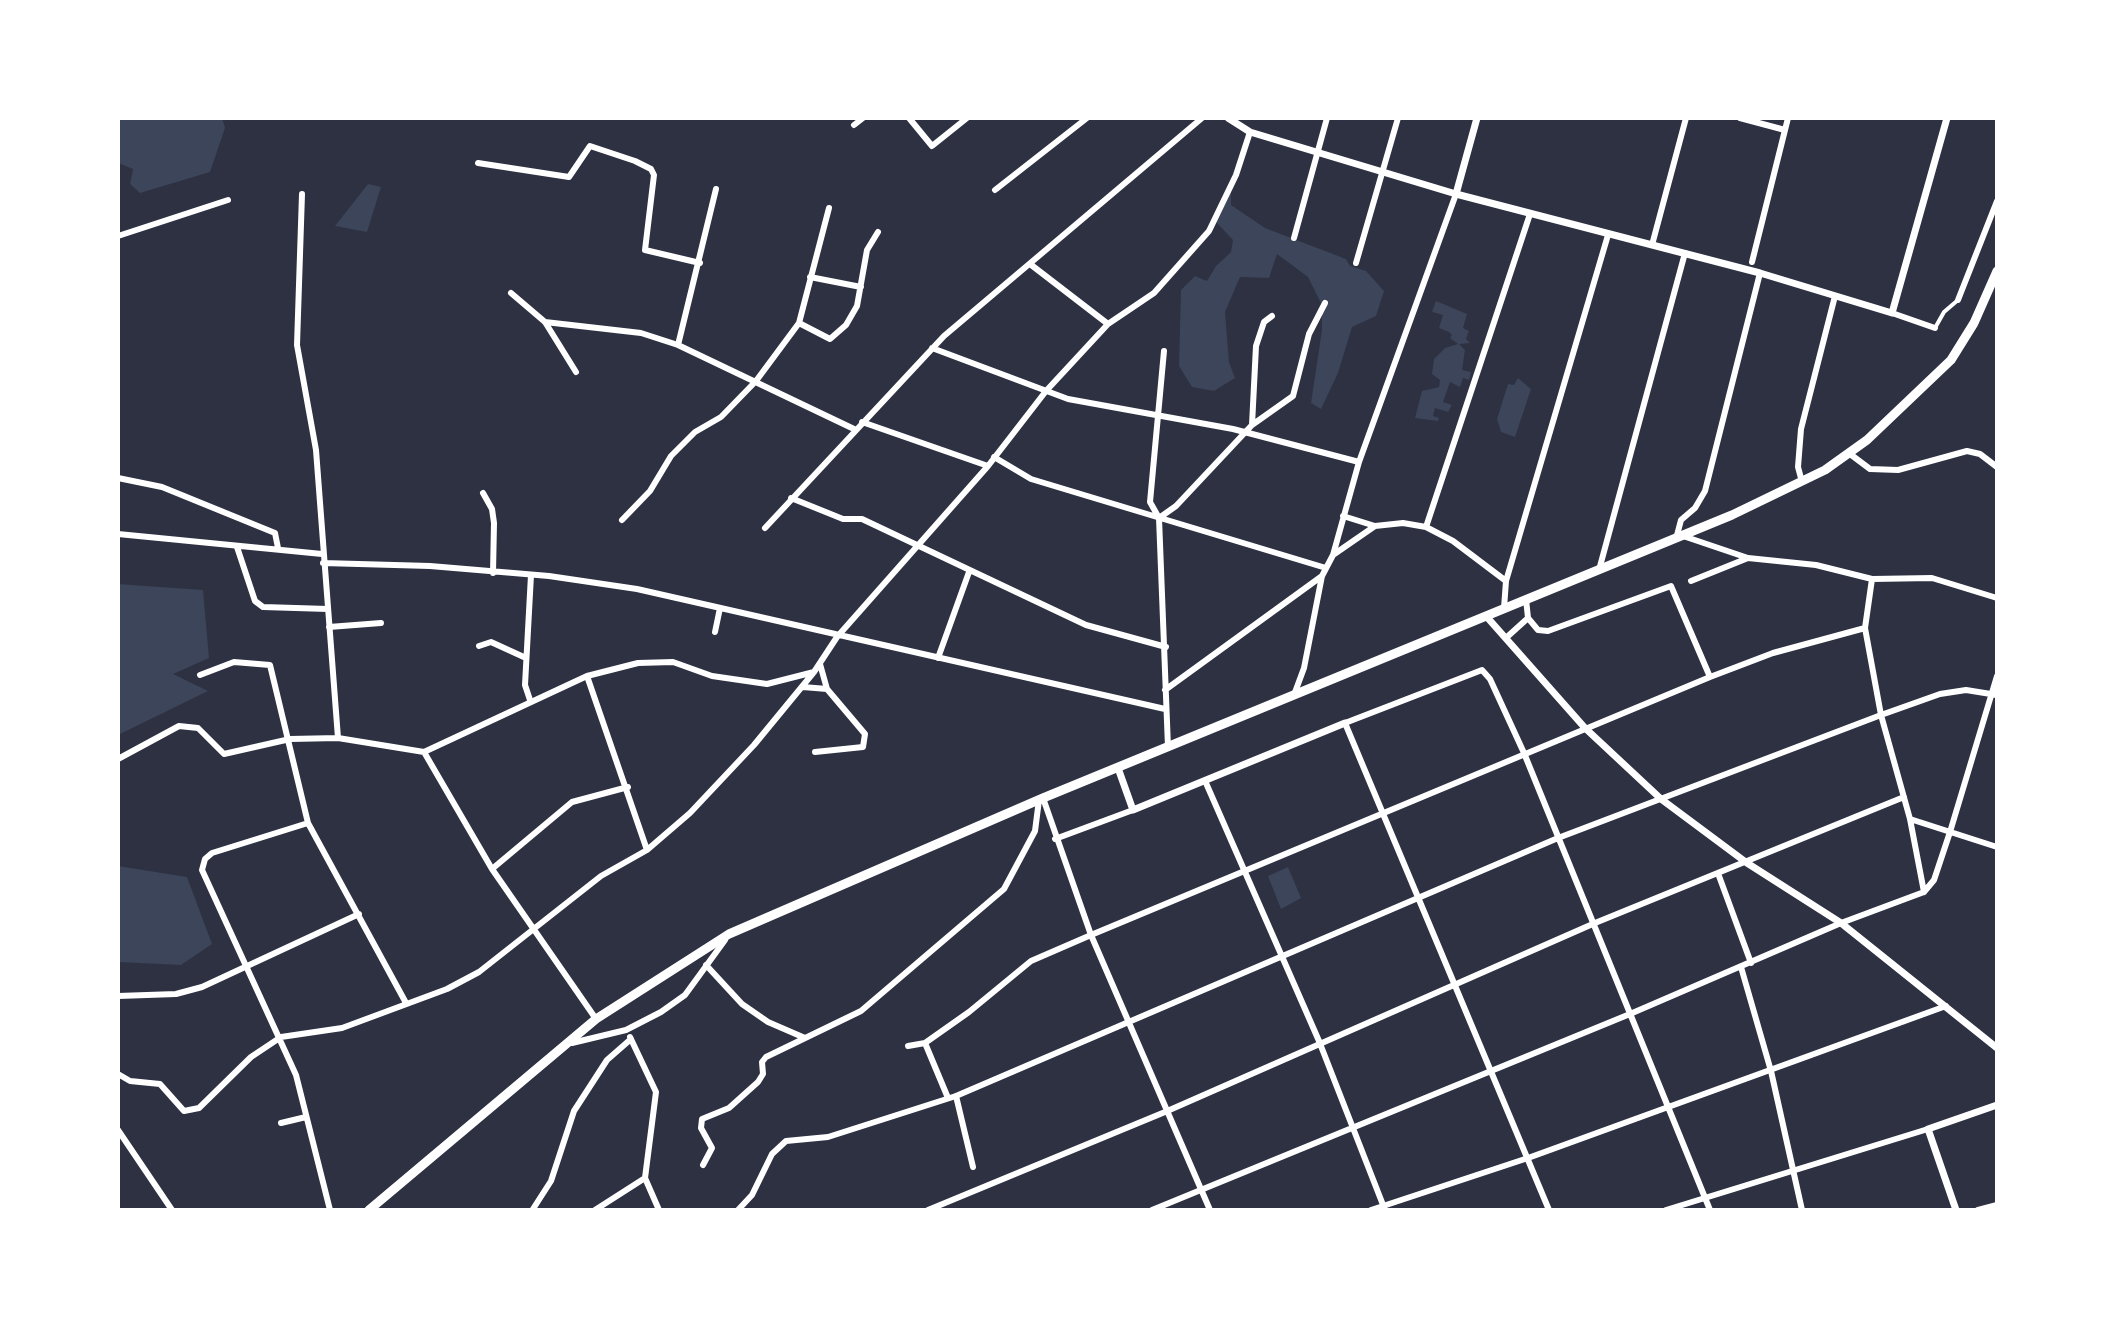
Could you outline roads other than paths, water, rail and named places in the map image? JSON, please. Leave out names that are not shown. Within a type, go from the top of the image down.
[{"type":"main road","points":[[372,1209],[596,1019],[729,934],[1041,799],[1679,537],[1802,482],[1850,454],[1951,360],[1974,323],[1997,271]]},
{"type":"street","points":[[854,125],[863,118]]},
{"type":"street","points":[[909,118],[932,146],[967,118]]},
{"type":"street","points":[[995,190],[1087,118]]},
{"type":"street","points":[[765,528],[932,348],[1202,118]]},
{"type":"street","points":[[1228,118],[1250,132],[1456,194],[1760,273],[1935,328],[1944,312],[1958,300],[1997,201]]},
{"type":"street","points":[[1294,238],[1327,118]]},
{"type":"street","points":[[1356,263],[1398,118]]},
{"type":"street","points":[[1294,695],[1304,668],[1322,576],[1333,555],[1359,462],[1456,194],[1477,118]]},
{"type":"street","points":[[1652,245],[1686,118]]},
{"type":"street","points":[[1740,118],[1785,130]]},
{"type":"street","points":[[1752,262],[1788,118]]},
{"type":"street","points":[[1892,313],[1947,118]]},
{"type":"street","points":[[118,1074],[130,1081],[160,1084],[184,1111],[199,1108],[251,1057],[281,1037],[342,1028],[447,989],[479,972],[534,932],[601,876],[647,850],[690,813],[803,687],[837,637],[988,466],[1046,391],[1108,324],[1154,293],[1209,231],[1236,175],[1250,132]]},
{"type":"street","points":[[478,163],[569,177],[590,146],[635,161],[651,169],[654,175],[645,250],[700,263]]},
{"type":"street","points":[[678,345],[716,189]]},
{"type":"street","points":[[302,194],[297,345],[316,450],[338,738]]},
{"type":"street","points":[[118,236],[228,200]]},
{"type":"street","points":[[622,520],[650,491],[671,456],[695,432],[721,417],[756,381],[799,323],[829,208]]},
{"type":"street","points":[[1426,527],[1530,214]]},
{"type":"street","points":[[799,323],[830,339],[835,338],[857,306],[867,250],[878,232]]},
{"type":"street","points":[[1504,608],[1506,581],[1608,235]]},
{"type":"street","points":[[1599,570],[1685,253]]},
{"type":"street","points":[[1030,264],[1108,324]]},
{"type":"street","points":[[1760,273],[1705,491],[1677,527],[1679,537],[1748,558],[1816,565],[1872,579],[1932,578],[1997,598]]},
{"type":"street","points":[[810,277],[861,287]]},
{"type":"street","points":[[511,293],[545,322],[576,372]]},
{"type":"street","points":[[1802,482],[1798,467],[1801,429],[1835,296]]},
{"type":"street","points":[[1159,518],[1176,506],[1252,425],[1293,396],[1309,334],[1325,303]]},
{"type":"street","points":[[1252,425],[1256,346],[1264,322],[1272,316]]},
{"type":"street","points":[[545,322],[641,333],[678,345],[854,429]]},
{"type":"street","points":[[932,348],[1098,407],[1233,429],[1359,462]]},
{"type":"street","points":[[1164,351],[1150,502],[1159,518],[1168,747]]},
{"type":"street","points":[[862,422],[988,466]]},
{"type":"street","points":[[1850,454],[1870,469],[1898,470],[1967,451],[1980,454],[1997,467]]},
{"type":"street","points":[[994,457],[1031,479],[1326,568]]},
{"type":"street","points":[[118,478],[162,487],[275,533],[278,548]]},
{"type":"street","points":[[483,493],[494,523],[493,573]]},
{"type":"street","points":[[791,498],[843,519],[862,519],[1086,625],[1166,647]]},
{"type":"street","points":[[1343,516],[1375,526],[1403,523],[1426,527],[1453,541],[1506,581]]},
{"type":"street","points":[[1333,555],[1375,526]]},
{"type":"street","points":[[118,534],[322,554]]},
{"type":"street","points":[[237,547],[255,601],[263,607],[328,609]]},
{"type":"street","points":[[1691,581],[1748,558]]},
{"type":"street","points":[[323,563],[430,566],[637,589],[837,637],[1165,709]]},
{"type":"street","points":[[938,658],[969,572]]},
{"type":"street","points":[[530,700],[525,685],[531,575]]},
{"type":"street","points":[[1165,690],[1322,576]]},
{"type":"street","points":[[1872,579],[1865,628],[1881,715],[1910,819],[1924,892]]},
{"type":"street","points":[[1526,599],[1528,618],[1538,630],[1548,631],[1671,586],[1710,677]]},
{"type":"street","points":[[715,632],[720,608]]},
{"type":"street","points":[[1486,616],[1585,728],[1661,799],[1747,863],[1841,923],[1997,1048]]},
{"type":"street","points":[[1507,637],[1528,618]]},
{"type":"street","points":[[329,627],[381,623]]},
{"type":"street","points":[[908,1046],[925,1043],[969,1012],[1031,961],[1710,677],[1773,653],[1865,628]]},
{"type":"street","points":[[479,646],[491,642],[526,658]]},
{"type":"street","points":[[200,675],[234,662],[270,665],[308,823],[406,1003]]},
{"type":"street","points":[[118,759],[179,726],[198,728],[224,754],[290,739],[338,738],[424,752],[587,676],[638,663],[673,662],[712,676],[767,684],[814,672]]},
{"type":"street","points":[[815,752],[863,747],[865,741],[865,734],[827,689],[820,664]]},
{"type":"street","points":[[1055,839],[1206,783],[1345,723],[1482,670],[1490,679],[1524,753],[1710,1210]]},
{"type":"street","points":[[587,676],[628,787],[647,850]]},
{"type":"street","points":[[1152,1210],[1630,1014],[1841,923],[1924,892],[1934,880],[1997,676]]},
{"type":"street","points":[[803,687],[827,689]]},
{"type":"street","points":[[738,1210],[752,1195],[772,1154],[786,1141],[828,1137],[952,1097],[1558,838],[1881,715],[1940,694],[1966,690],[1993,694]]},
{"type":"street","points":[[1345,723],[1549,1210]]},
{"type":"street","points":[[424,752],[492,869],[596,1019]]},
{"type":"street","points":[[1118,768],[1133,810]]},
{"type":"street","points":[[1206,783],[1319,1041],[1384,1208]]},
{"type":"street","points":[[492,869],[572,802],[628,787]]},
{"type":"street","points":[[928,1210],[1165,1112],[1319,1041],[1595,923],[1719,876],[1904,797]]},
{"type":"street","points":[[1041,799],[1126,1021],[1210,1210]]},
{"type":"street","points":[[703,1165],[712,1148],[701,1128],[702,1119],[729,1108],[758,1082],[766,1057],[861,1011],[1004,889],[1035,831],[1041,799]]},
{"type":"street","points":[[1910,819],[1997,847]]},
{"type":"street","points":[[308,823],[223,849],[205,859],[202,870],[296,1075],[330,1210]]},
{"type":"street","points":[[1719,876],[1751,963]]},
{"type":"street","points":[[118,996],[176,994],[245,969],[359,914]]},
{"type":"street","points":[[564,1044],[626,1030],[685,995],[729,934]]},
{"type":"street","points":[[706,965],[742,1004],[768,1022],[806,1038]]},
{"type":"street","points":[[1741,967],[1771,1071],[1802,1210]]},
{"type":"street","points":[[1371,1210],[1669,1108],[1946,1006]]},
{"type":"street","points":[[626,1030],[656,1092],[645,1178],[659,1210]]},
{"type":"street","points":[[533,1209],[551,1181],[574,1111],[607,1060],[631,1039]]},
{"type":"street","points":[[925,1043],[952,1097],[973,1167]]},
{"type":"street","points":[[1666,1210],[1997,1105]]},
{"type":"street","points":[[281,1123],[306,1117]]},
{"type":"street","points":[[1928,1129],[1956,1210]]},
{"type":"street","points":[[118,1130],[172,1210]]},
{"type":"street","points":[[595,1210],[645,1178]]},
{"type":"street","points":[[1978,1210],[1997,1205]]}]
